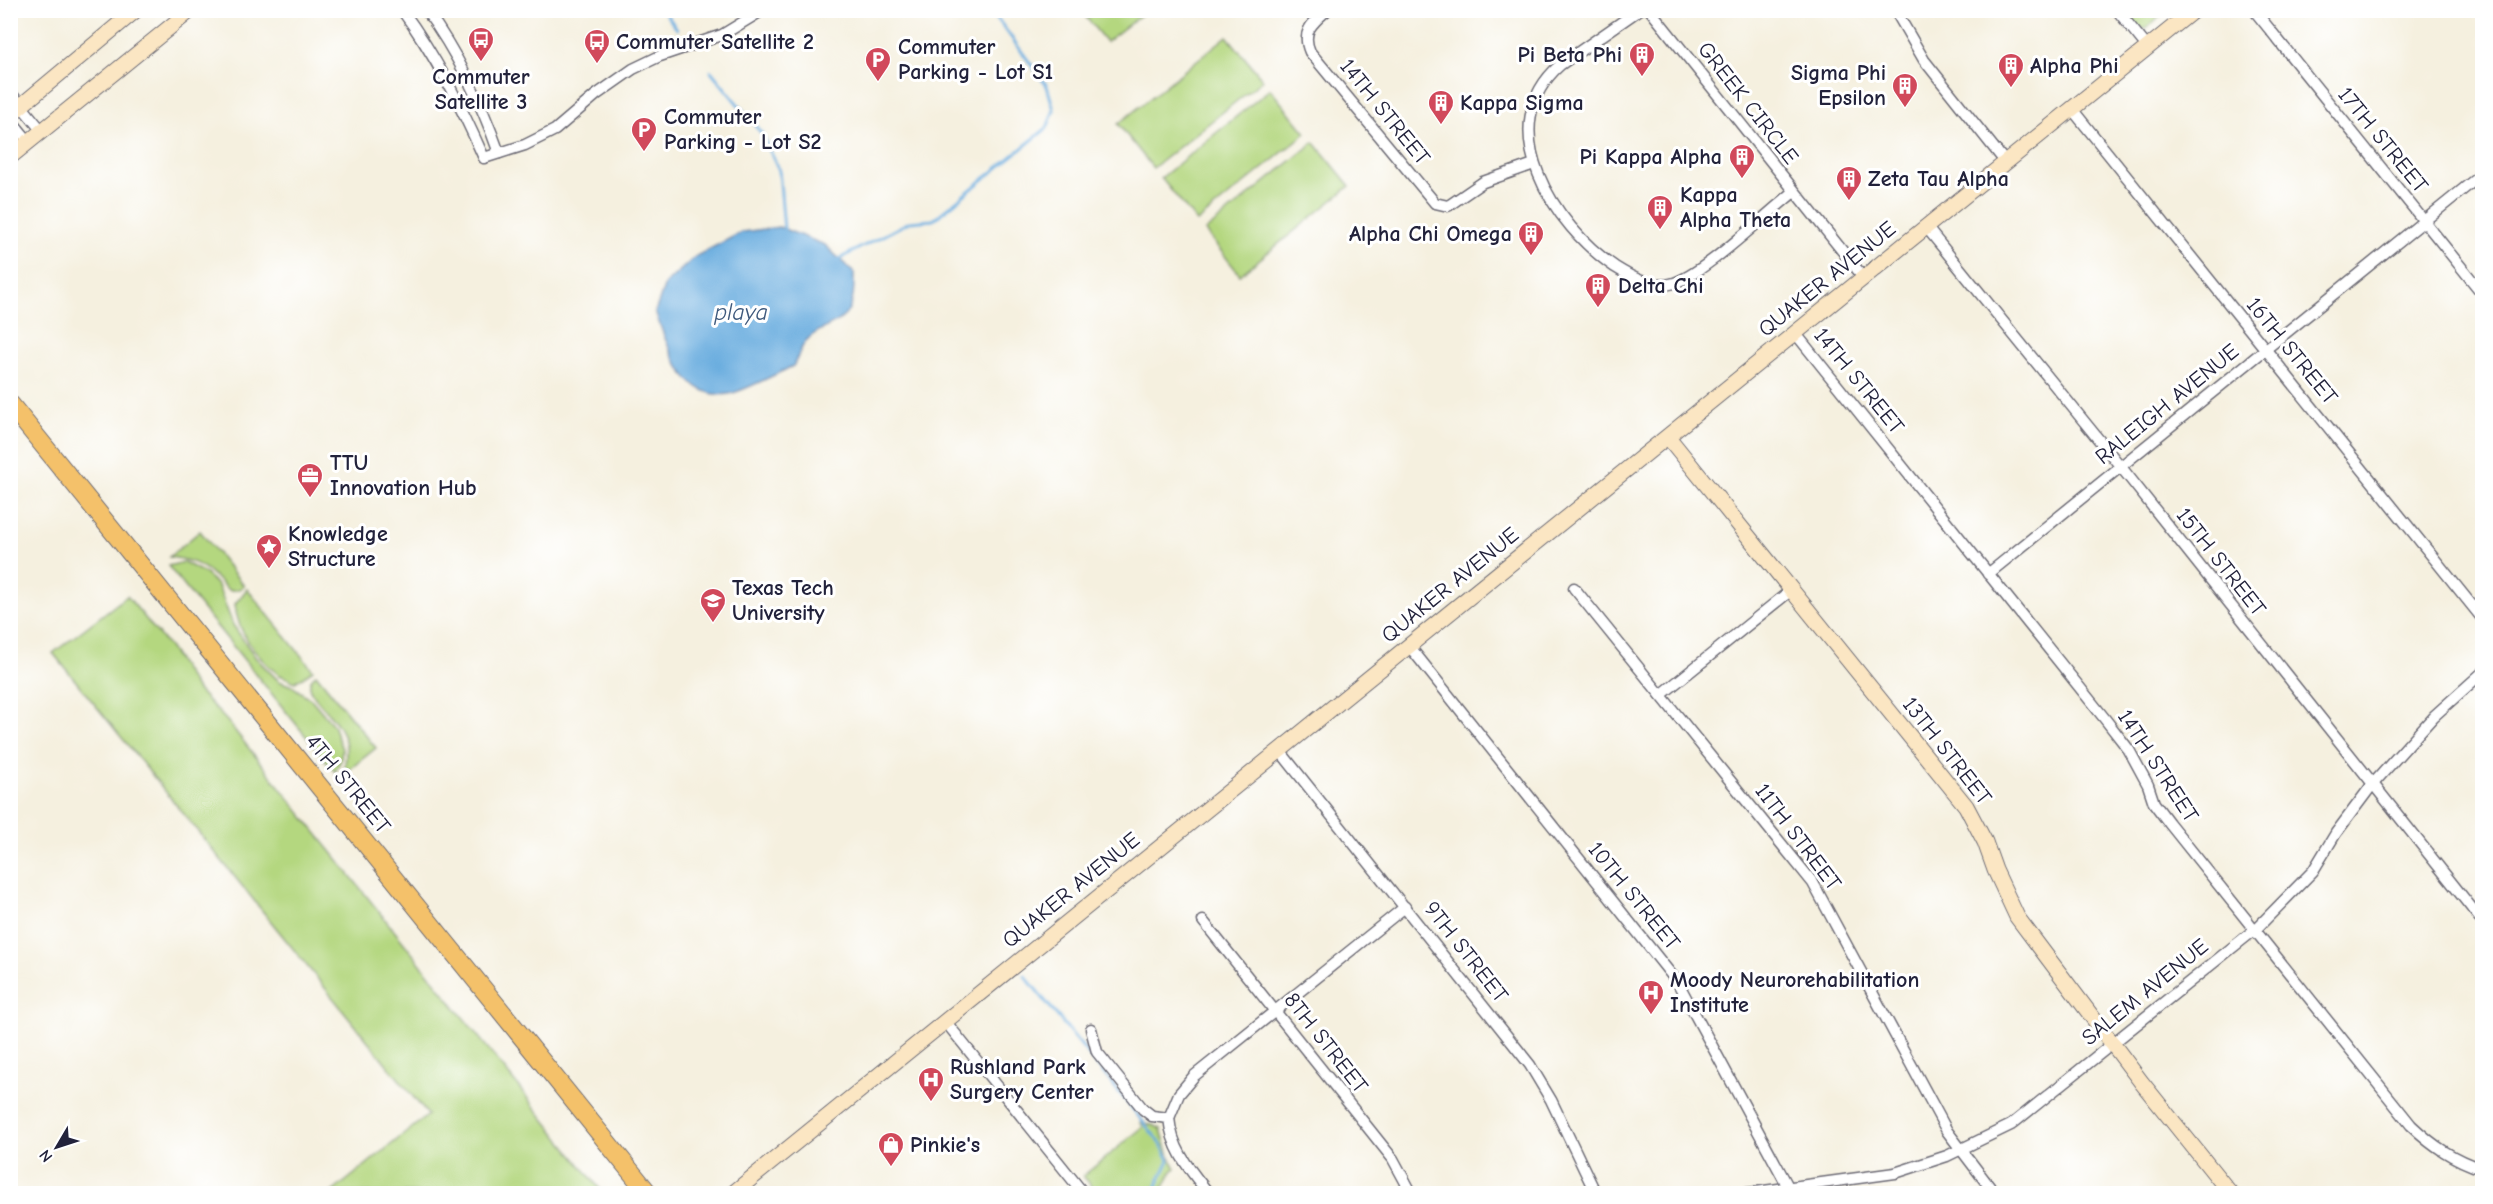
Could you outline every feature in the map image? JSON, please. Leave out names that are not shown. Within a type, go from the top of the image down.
[{"type":"main road","points":[[14,113],[136,10]]},
{"type":"main road","points":[[10,157],[191,10]]},
{"type":"main road","name":"QUAKER AVENUE","points":[[732,1194],[2194,10]]},
{"type":"main road","name":"4TH STREET","points":[[10,404],[649,1194]]},
{"type":"main road","name":"13TH STREET","points":[[1668,437],[1965,806],[1985,842],[2017,917],[2112,1044],[2231,1194]]},
{"type":"street","points":[[402,10],[444,75],[484,158],[525,145],[555,130],[596,95],[633,69],[660,56],[722,35],[763,10]]},
{"type":"street","points":[[426,10],[448,41],[467,75],[499,153]]},
{"type":"street","name":"14TH STREET","points":[[1327,10],[1309,27],[1306,34],[1306,43],[1310,52],[1435,203],[1445,207],[1483,182],[1534,164]]},
{"type":"street","name":"GREEK CIRCLE","points":[[1639,10],[1560,65],[1542,85],[1534,102],[1529,124],[1534,164],[1558,213],[1578,237],[1602,258],[1624,272],[1655,285],[1670,284],[1697,271],[1794,192]]},
{"type":"street","name":"GREEK CIRCLE","points":[[1650,10],[1864,279]]},
{"type":"street","points":[[1895,10],[1924,60],[2006,163]]},
{"type":"street","points":[[2117,10],[2148,48]]},
{"type":"street","name":"17TH STREET","points":[[2254,10],[2482,293]]},
{"type":"street","points":[[10,92],[14,113],[29,142]]},
{"type":"street","name":"16TH STREET","points":[[2072,109],[2482,618]]},
{"type":"street","points":[[14,113],[42,131]]},
{"type":"street","name":"RALEIGH AVENUE","points":[[1988,574],[2482,174]]},
{"type":"street","name":"15TH STREET","points":[[1927,228],[2121,467],[2482,921]]},
{"type":"street","name":"14TH STREET","points":[[1796,334],[2129,750],[2148,786],[2154,803],[2411,1125],[2446,1155],[2482,1169]]},
{"type":"street","name":"11TH STREET","points":[[1574,588],[1813,883],[1947,1131],[1995,1194]]},
{"type":"street","points":[[1661,695],[1790,591]]},
{"type":"street","name":"10TH STREET","points":[[1410,646],[1678,983],[1790,1190]]},
{"type":"street","name":"SALEM AVENUE","points":[[1741,1194],[1790,1190],[1895,1173],[1960,1150],[2011,1125],[2254,929],[2313,871],[2336,834],[2372,785],[2434,716],[2482,672]]},
{"type":"street","name":"9TH STREET","points":[[1280,752],[1537,1076],[1596,1194]]},
{"type":"street","points":[[1209,1194],[1173,1144],[1169,1118],[1179,1094],[1194,1076],[1405,907]]},
{"type":"street","name":"8TH STREET","points":[[1203,921],[1393,1159],[1412,1194]]},
{"type":"street","points":[[945,1021],[1084,1194]]},
{"type":"street","points":[[1091,1029],[1097,1052],[1143,1109],[1152,1116],[1169,1118]]},
{"type":"green space","points":[[1081,11],[1146,11],[1106,42]]},
{"type":"green space","points":[[2125,11],[2168,11],[2144,29],[2139,28]]},
{"type":"green space","points":[[1227,36],[1263,80],[1153,168],[1118,124]]},
{"type":"green space","points":[[1270,89],[1306,133],[1197,222],[1161,178]]},
{"type":"green space","points":[[1314,142],[1350,186],[1240,275],[1205,231]]},
{"type":"green space","points":[[200,531],[244,586],[237,590],[229,590],[199,565],[169,557]]},
{"type":"green space","points":[[184,562],[206,574],[218,586],[233,625],[256,658],[279,681],[292,686],[312,700],[333,725],[342,749],[341,760],[335,772],[168,566]]},
{"type":"green space","points":[[247,589],[313,670],[295,682],[278,674],[270,667],[255,652],[244,634],[239,624],[235,604]]},
{"type":"green space","points":[[127,596],[169,647],[196,688],[228,722],[603,1193],[331,1193],[428,1115],[53,653]]},
{"type":"green space","points":[[316,674],[376,748],[345,773],[344,737],[310,690],[310,681]]},
{"type":"green space","points":[[1141,1123],[1161,1129],[1169,1156],[1176,1168],[1172,1171],[1161,1193],[1098,1193],[1083,1176],[1143,1127]]},
{"type":"water","name":"playa","points":[[779,227],[825,245],[854,273],[853,297],[849,309],[838,321],[810,337],[793,366],[735,393],[713,394],[700,389],[680,368],[655,312],[665,284],[696,256],[742,232]]},
{"type":"waterway","points":[[663,10],[677,29]]},
{"type":"waterway","points":[[839,259],[909,222],[933,220],[1047,128],[1054,110],[1047,86],[991,10]]},
{"type":"waterway","points":[[711,71],[762,134],[779,170],[784,229]]},
{"type":"waterway","points":[[1025,976],[1161,1144],[1169,1160],[1153,1194]]},
{"type":"place","name":"Commuter Satellite 3","points":[[481,63]]},
{"type":"place","name":"Commuter Satellite 2","points":[[597,65]]},
{"type":"place","name":"Pi Beta Phi","points":[[1642,78]]},
{"type":"place","name":"Commuter Parking - Lot S1","points":[[878,83]]},
{"type":"place","name":"Alpha Phi","points":[[2011,89]]},
{"type":"place","name":"Sigma Phi Epsilon","points":[[1905,109]]},
{"type":"place","name":"Kappa Sigma","points":[[1441,126]]},
{"type":"place","name":"Commuter Parking - Lot S2","points":[[644,153]]},
{"type":"place","name":"Pi Kappa Alpha","points":[[1742,180]]},
{"type":"place","name":"Zeta Tau Alpha","points":[[1849,202]]},
{"type":"place","name":"Kappa Alpha Theta","points":[[1660,231]]},
{"type":"place","name":"Alpha Chi Omega","points":[[1531,257]]},
{"type":"place","name":"Delta Chi","points":[[1598,309]]},
{"type":"place","name":"TTU Innovation Hub","points":[[310,499]]},
{"type":"place","name":"Knowledge Structure","points":[[269,570]]},
{"type":"place","name":"Texas Tech University","points":[[713,624]]},
{"type":"place","name":"Moody Neurorehabilitation Institute","points":[[1651,1016]]},
{"type":"place","name":"Rushland Park Surgery Center","points":[[931,1103]]},
{"type":"place","name":"Pinkie's","points":[[891,1168]]}]
